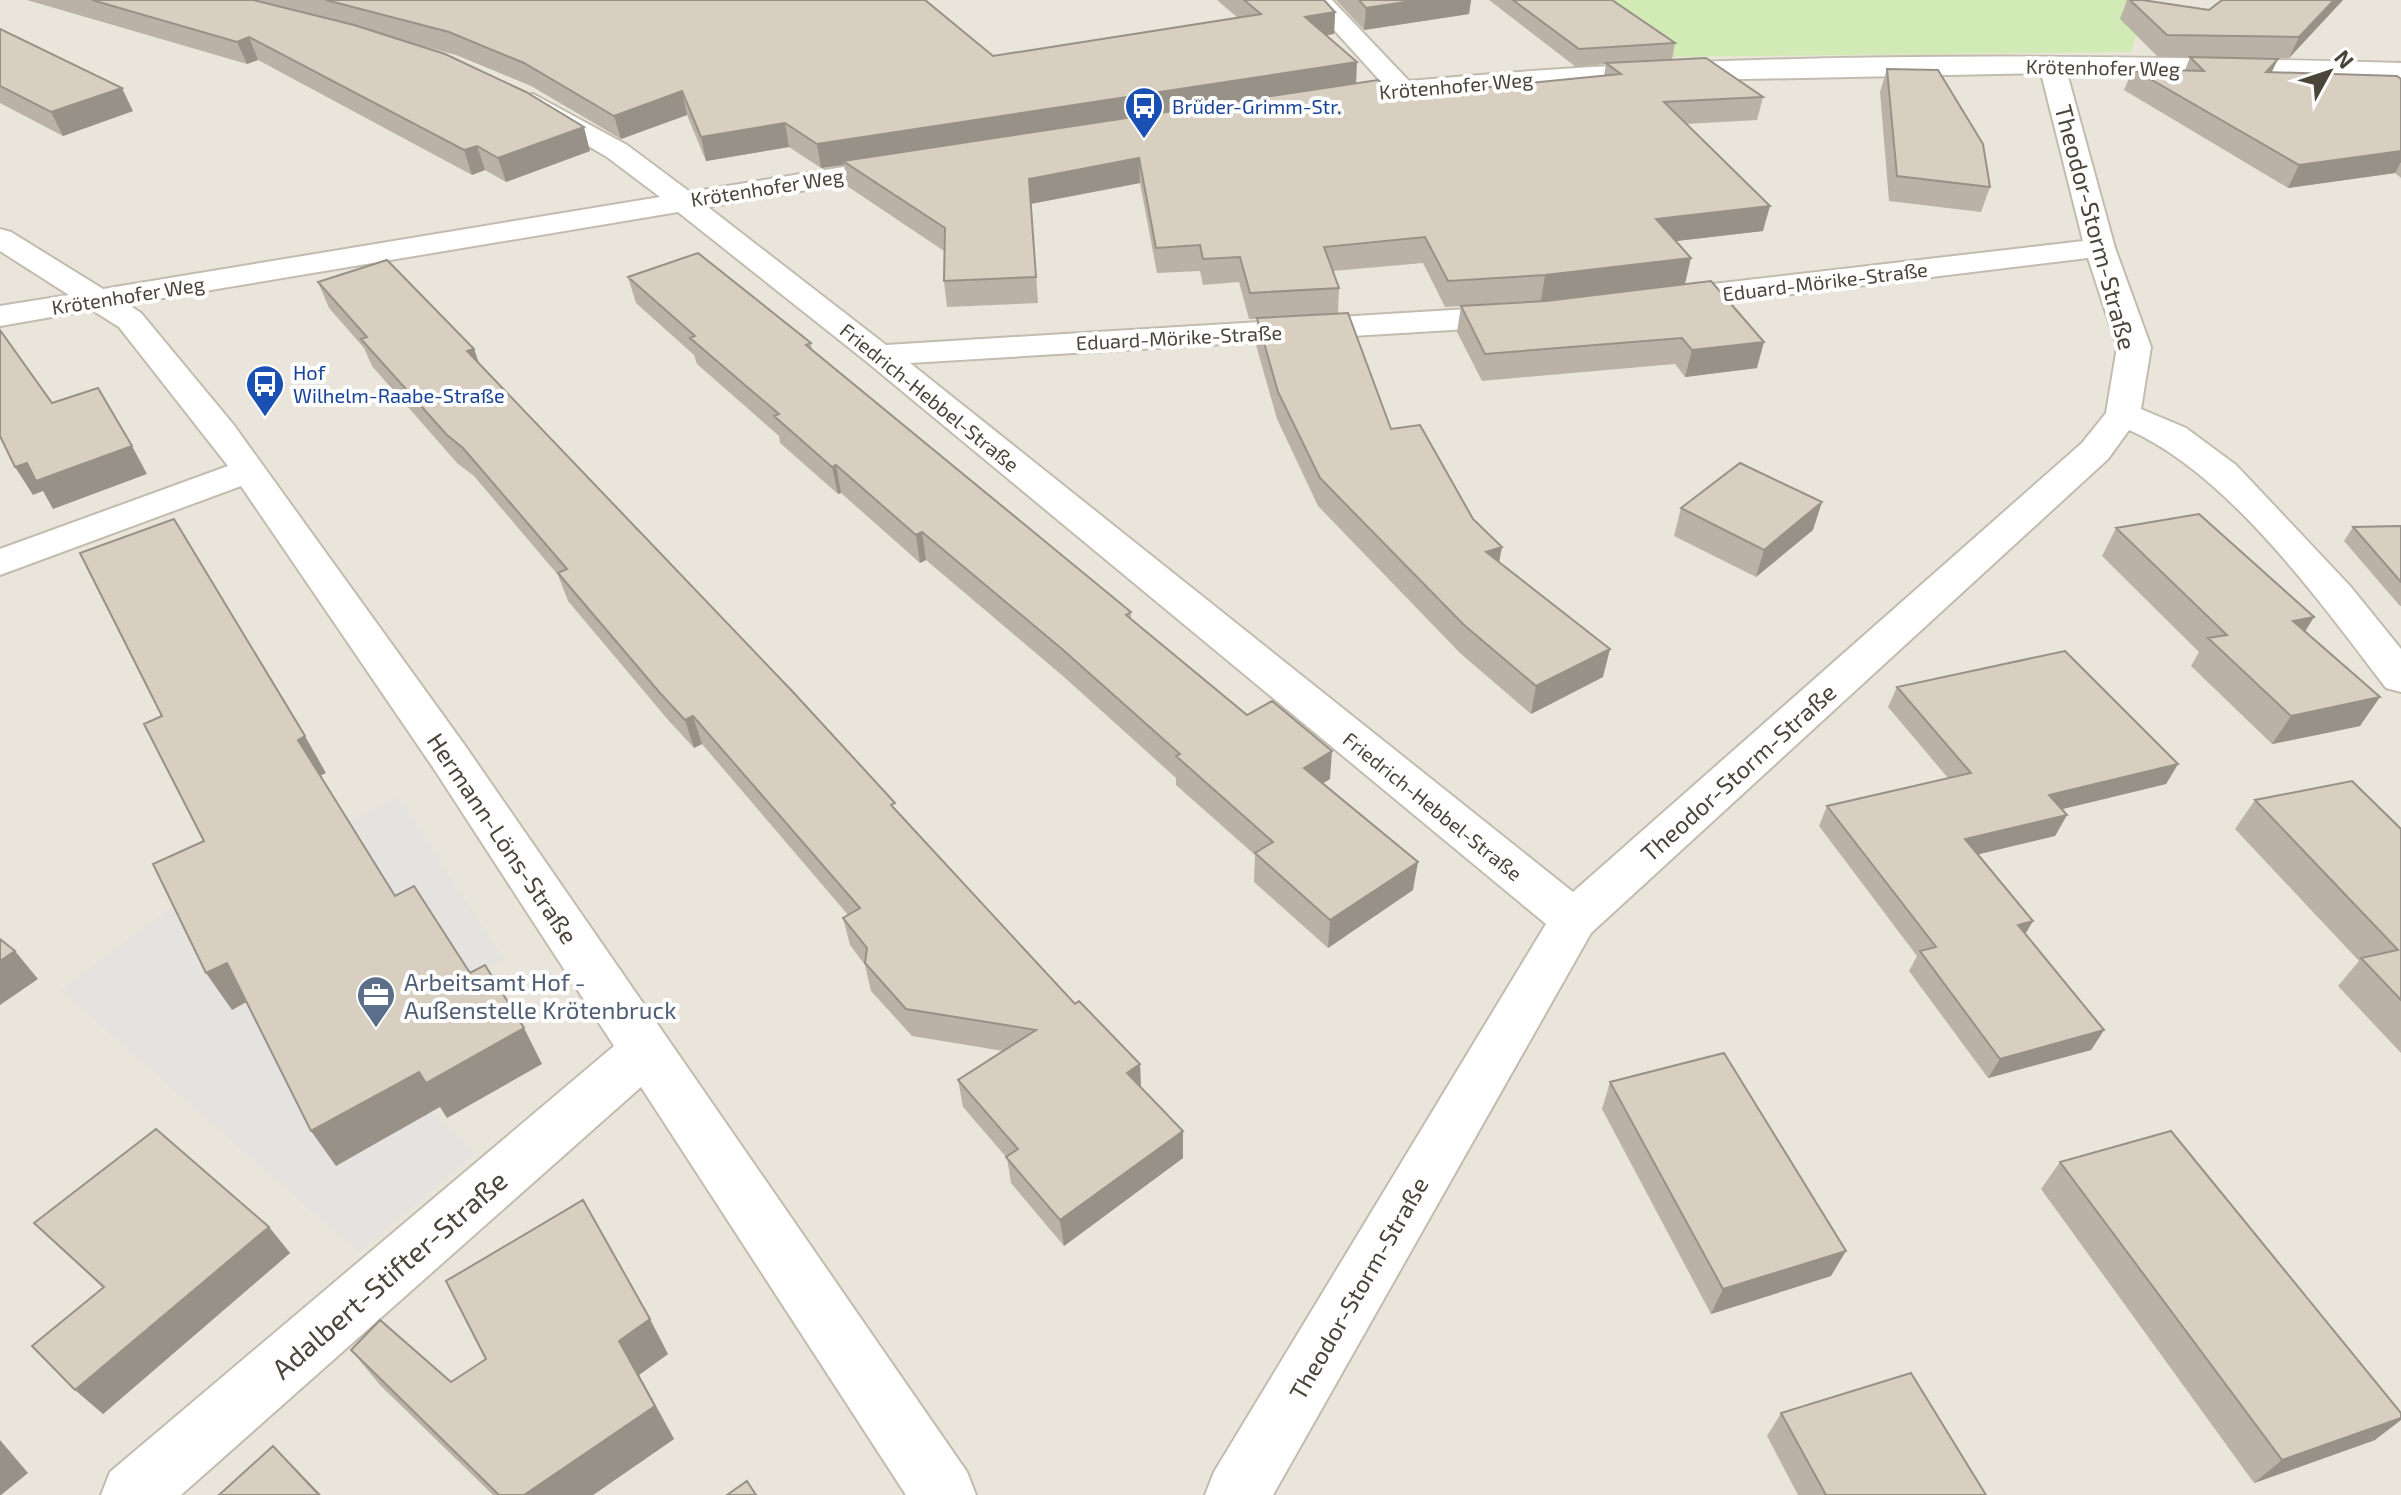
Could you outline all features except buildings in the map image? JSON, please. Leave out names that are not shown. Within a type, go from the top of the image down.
[{"type":"street","points":[[1319,0],[1402,89]]},
{"type":"street","name":"Krötenhofer Weg","points":[[1299,102],[1402,89],[1686,70],[2052,66],[2401,71]]},
{"type":"street","name":"Theodor-Storm-Straße","points":[[1237,1495],[1574,920],[2095,451],[2123,414],[2134,347],[2100,248],[2052,66]]},
{"type":"street","name":"Friedrich-Hebbel-Straße","points":[[504,88],[617,151],[683,201],[879,355],[1574,920]]},
{"type":"street","name":"Krötenhofer Weg","points":[[0,316],[931,161]]},
{"type":"street","name":"Hermann-Löns-Straße","points":[[0,238],[130,320],[221,431],[450,758],[644,1052],[944,1495]]},
{"type":"street","name":"Eduard-Mörike-Straße","points":[[1636,303],[2100,248]]},
{"type":"street","name":"Eduard-Mörike-Straße","points":[[879,355],[1541,314]]},
{"type":"street","points":[[2123,414],[2173,436],[2223,473],[2336,595],[2401,678]]},
{"type":"street","points":[[0,563],[249,471]]},
{"type":"street","name":"Adalbert-Stifter-Straße","points":[[133,1495],[644,1052]]},
{"type":"shaded area","points":[[0,0],[1593,0],[2130,52],[2147,0],[2401,0],[2401,1495],[0,1495]]},
{"type":"shaded area","points":[[399,797],[504,959],[469,978],[416,932],[347,822]]},
{"type":"shaded area","points":[[179,901],[231,1009],[252,999],[432,1112],[476,1153],[359,1253],[60,990]]},
{"type":"green space","points":[[1593,0],[2147,0],[2131,52],[1667,57]]},
{"type":"place","name":"Brüder-Grimm-Str.","points":[[1144,140]]},
{"type":"place","name":"Hof Wilhelm-Raabe-Straße","points":[[265,418]]},
{"type":"place","name":"Arbeitsamt Hof - Außenstelle Krötenbruck","points":[[376,1029]]}]
